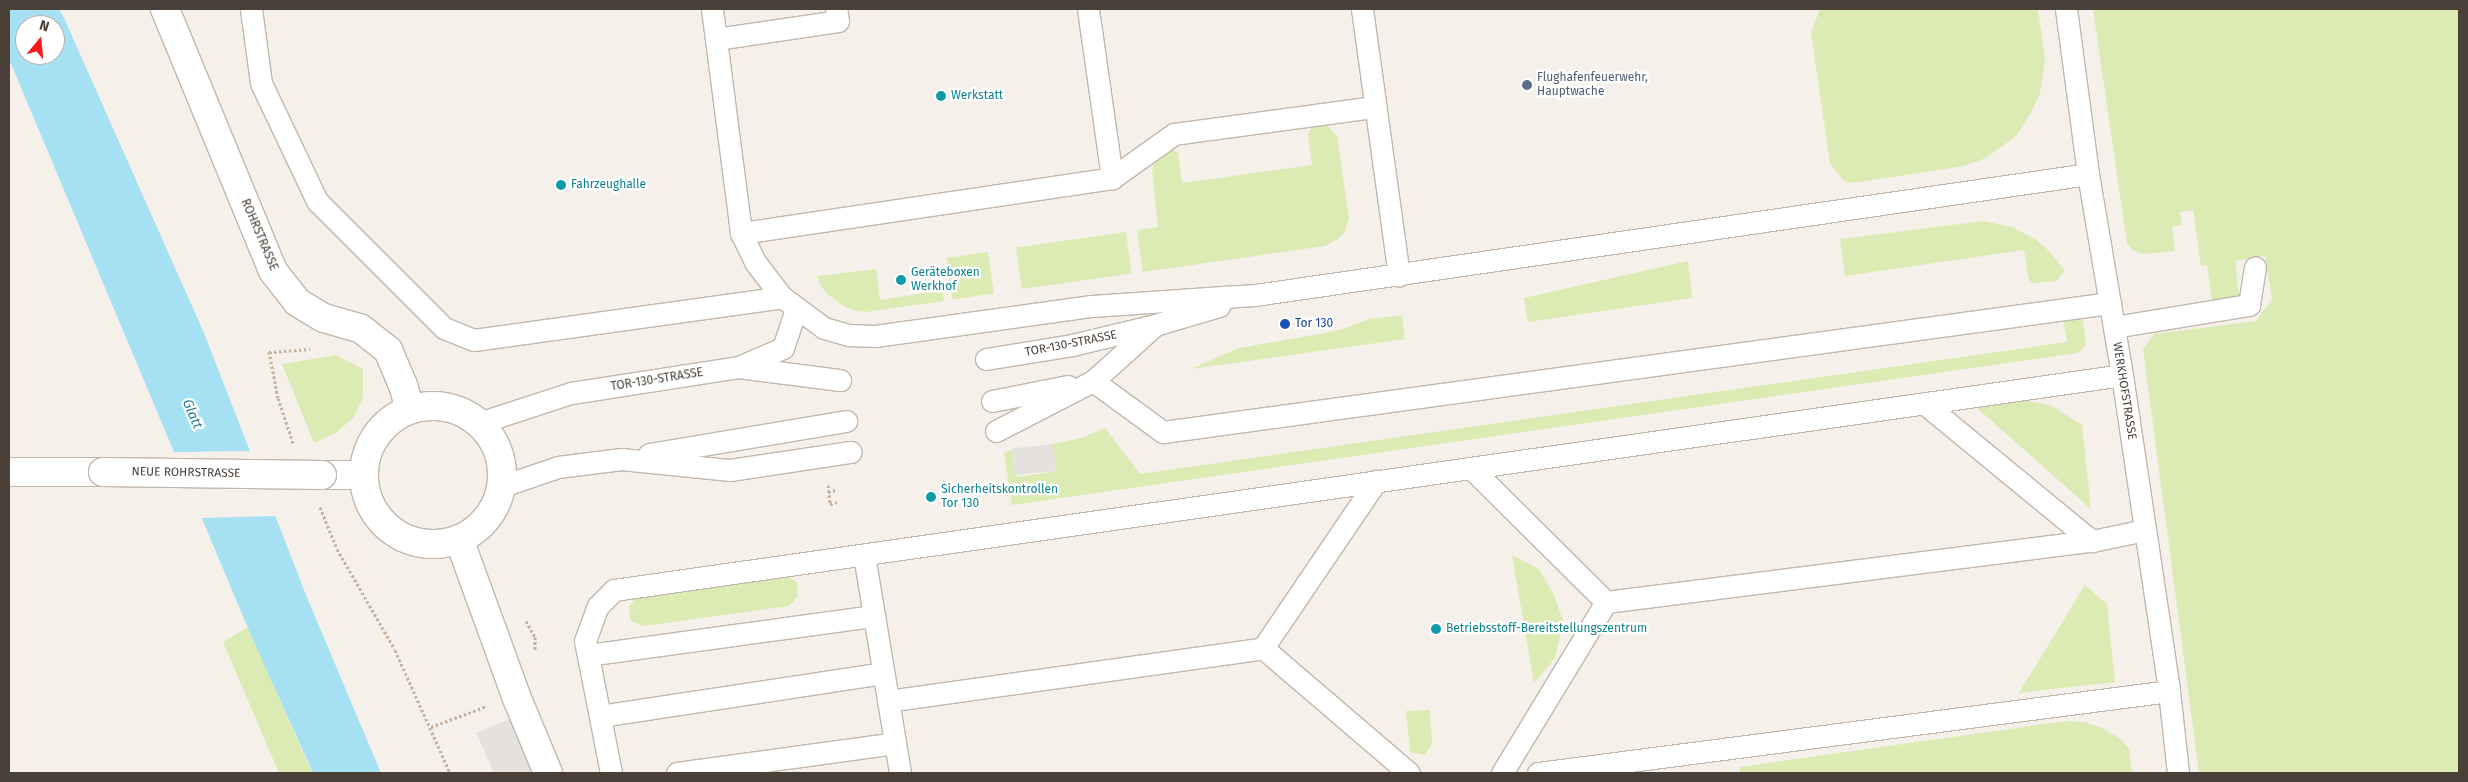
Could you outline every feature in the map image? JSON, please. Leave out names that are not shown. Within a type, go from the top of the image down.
[{"type":"street","name":"ROHRSTRASSE","points":[[165,9],[273,271],[296,302],[324,318],[360,328],[388,350],[403,385],[410,409]]},
{"type":"street","points":[[428,406],[447,407],[464,413],[478,423],[490,436],[498,452],[502,469],[502,486],[496,504],[487,518],[474,531],[459,539],[440,544],[421,543],[403,537],[386,527],[374,512],[366,494],[364,476],[365,458],[372,442],[382,428],[395,417],[410,409],[428,406]]},
{"type":"street","name":"NEUE ROHRSTRASSE","points":[[9,472],[364,476]]},
{"type":"street","points":[[459,539],[516,696],[548,773]]},
{"type":"lane","points":[[251,9],[261,83],[317,201],[444,328],[474,340],[789,303]]},
{"type":"lane","points":[[712,9],[742,233],[755,262],[789,303],[824,328],[849,335],[875,336],[1092,306],[1255,296],[2088,174]]},
{"type":"lane","points":[[716,39],[838,21],[836,9]]},
{"type":"lane","points":[[1088,9],[1112,178]]},
{"type":"lane","points":[[1362,9],[1399,275]]},
{"type":"lane","name":"WERKHOFSTRASSE","points":[[2066,9],[2088,174],[2122,375],[2169,691],[2178,773]]},
{"type":"lane","points":[[742,233],[1112,178],[1174,134],[1375,107]]},
{"type":"lane","points":[[2114,327],[2249,305],[2255,267]]},
{"type":"lane","name":"TOR-130-STRASSE","points":[[986,359],[1072,345],[1155,325],[1255,296]]},
{"type":"lane","points":[[992,401],[1093,381],[1163,432],[2110,302]]},
{"type":"lane","points":[[738,368],[783,348],[789,303]]},
{"type":"lane","name":"TOR-130-STRASSE","points":[[996,431],[1093,381],[1155,325]]},
{"type":"lane","name":"TOR-130-STRASSE","points":[[478,423],[572,393],[738,368],[840,380]]},
{"type":"lane","points":[[611,773],[586,640],[598,606],[614,590],[2122,375]]},
{"type":"lane","points":[[1925,404],[2092,541]]},
{"type":"lane","points":[[502,486],[558,468],[846,421]]},
{"type":"lane","points":[[621,459],[730,470],[851,452]]},
{"type":"lane","points":[[1471,468],[1606,602]]},
{"type":"lane","points":[[888,701],[1263,648],[1376,482]]},
{"type":"lane","points":[[1606,602],[2092,541],[2145,530]]},
{"type":"lane","points":[[864,555],[900,773]]},
{"type":"lane","points":[[1502,773],[1606,602]]},
{"type":"lane","points":[[588,655],[874,616]]},
{"type":"lane","points":[[1263,648],[1409,773]]},
{"type":"lane","points":[[600,716],[883,673]]},
{"type":"lane","points":[[1538,773],[2169,691]]},
{"type":"lane","points":[[677,773],[895,743]]},
{"type":"path","points":[[269,352],[278,398],[294,446]]},
{"type":"path","points":[[827,483],[830,504],[837,502]]},
{"type":"path","points":[[828,492],[836,490]]},
{"type":"path","points":[[319,506],[337,549],[395,650],[450,773]]},
{"type":"path","points":[[431,727],[516,696]]},
{"type":"green space","points":[[1820,9],[2038,9],[2045,59],[2040,93],[2032,111],[2016,136],[1986,158],[1964,166],[1853,183],[1844,181],[1830,164],[1811,32]]},
{"type":"green space","points":[[2093,9],[2459,9],[2459,773],[2199,773],[2143,349],[2154,334],[2256,321],[2272,299],[2265,256],[2235,261],[2239,295],[2212,301],[2207,265],[2201,266],[2193,210],[2180,212],[2182,225],[2172,227],[2175,251],[2144,254],[2134,251],[2127,244]]},
{"type":"green space","points":[[1313,124],[1326,124],[1337,136],[1349,219],[1344,233],[1338,239],[1325,246],[1143,272],[1137,230],[1158,227],[1152,170],[1157,155],[1168,146],[1178,153],[1182,183],[1312,165],[1308,135]]},
{"type":"green space","points":[[1983,221],[2012,227],[2035,239],[2045,247],[2065,270],[2057,281],[2033,283],[2029,280],[2024,250],[1845,276],[1840,239]]},
{"type":"green space","points":[[1126,232],[1132,274],[1022,289],[1016,247]]},
{"type":"green space","points":[[988,252],[994,294],[952,299],[946,258]]},
{"type":"green space","points":[[1688,261],[1692,298],[1528,322],[1524,298]]},
{"type":"green space","points":[[876,269],[880,300],[942,290],[944,301],[866,312],[857,311],[845,307],[827,294],[820,285],[817,276]]},
{"type":"green space","points":[[2062,310],[2079,317],[2083,321],[2086,344],[2078,353],[1012,505],[1004,452],[1012,450],[1017,477],[1056,471],[1053,444],[1081,438],[1105,428],[1140,474],[2067,342]]},
{"type":"green space","points":[[1402,315],[1405,339],[1191,369],[1239,348],[1326,333],[1347,328],[1369,319]]},
{"type":"green space","points":[[336,355],[363,369],[363,397],[354,417],[336,433],[314,443],[282,364]]},
{"type":"green space","points":[[2017,399],[2050,405],[2082,425],[2091,509],[1976,407]]},
{"type":"green space","points":[[1512,555],[1539,569],[1554,595],[1563,621],[1555,658],[1534,683]]},
{"type":"green space","points":[[786,574],[797,583],[798,596],[789,606],[644,626],[631,621],[629,607],[636,597]]},
{"type":"green space","points":[[2085,585],[2107,604],[2115,682],[2019,693]]},
{"type":"green space","points":[[248,627],[312,773],[279,773],[223,642]]},
{"type":"green space","points":[[1430,710],[1432,744],[1425,755],[1410,752],[1406,711]]},
{"type":"green space","points":[[2065,721],[2085,722],[2104,729],[2119,738],[2129,749],[2132,773],[1740,773],[1740,767]]},
{"type":"shaded area","points":[[1053,444],[1056,471],[1015,475],[1012,448]]},
{"type":"shaded area","points":[[510,719],[533,773],[494,773],[476,733]]},
{"type":"water","name":"Glatt","points":[[9,9],[59,9],[62,15],[15,15],[15,65],[65,65],[65,20],[204,333],[308,600],[381,773],[313,773],[250,633],[9,59]]},
{"type":"pier","points":[[253,451],[278,516],[199,518],[172,452]]},
{"type":"place","name":"Flughafenfeuerwehr, Hauptwache","points":[[1527,85]]},
{"type":"place","name":"Werkstatt","points":[[941,96]]},
{"type":"place","name":"Fahrzeughalle","points":[[561,185]]},
{"type":"place","name":"Geräteboxen Werkhof","points":[[901,280]]},
{"type":"place","name":"Tor 130","points":[[1285,324]]},
{"type":"place","name":"Sicherheitskontrollen Tor 130","points":[[931,497]]},
{"type":"place","name":"Betriebsstoff-Bereitstellungszentrum","points":[[1436,629]]}]
